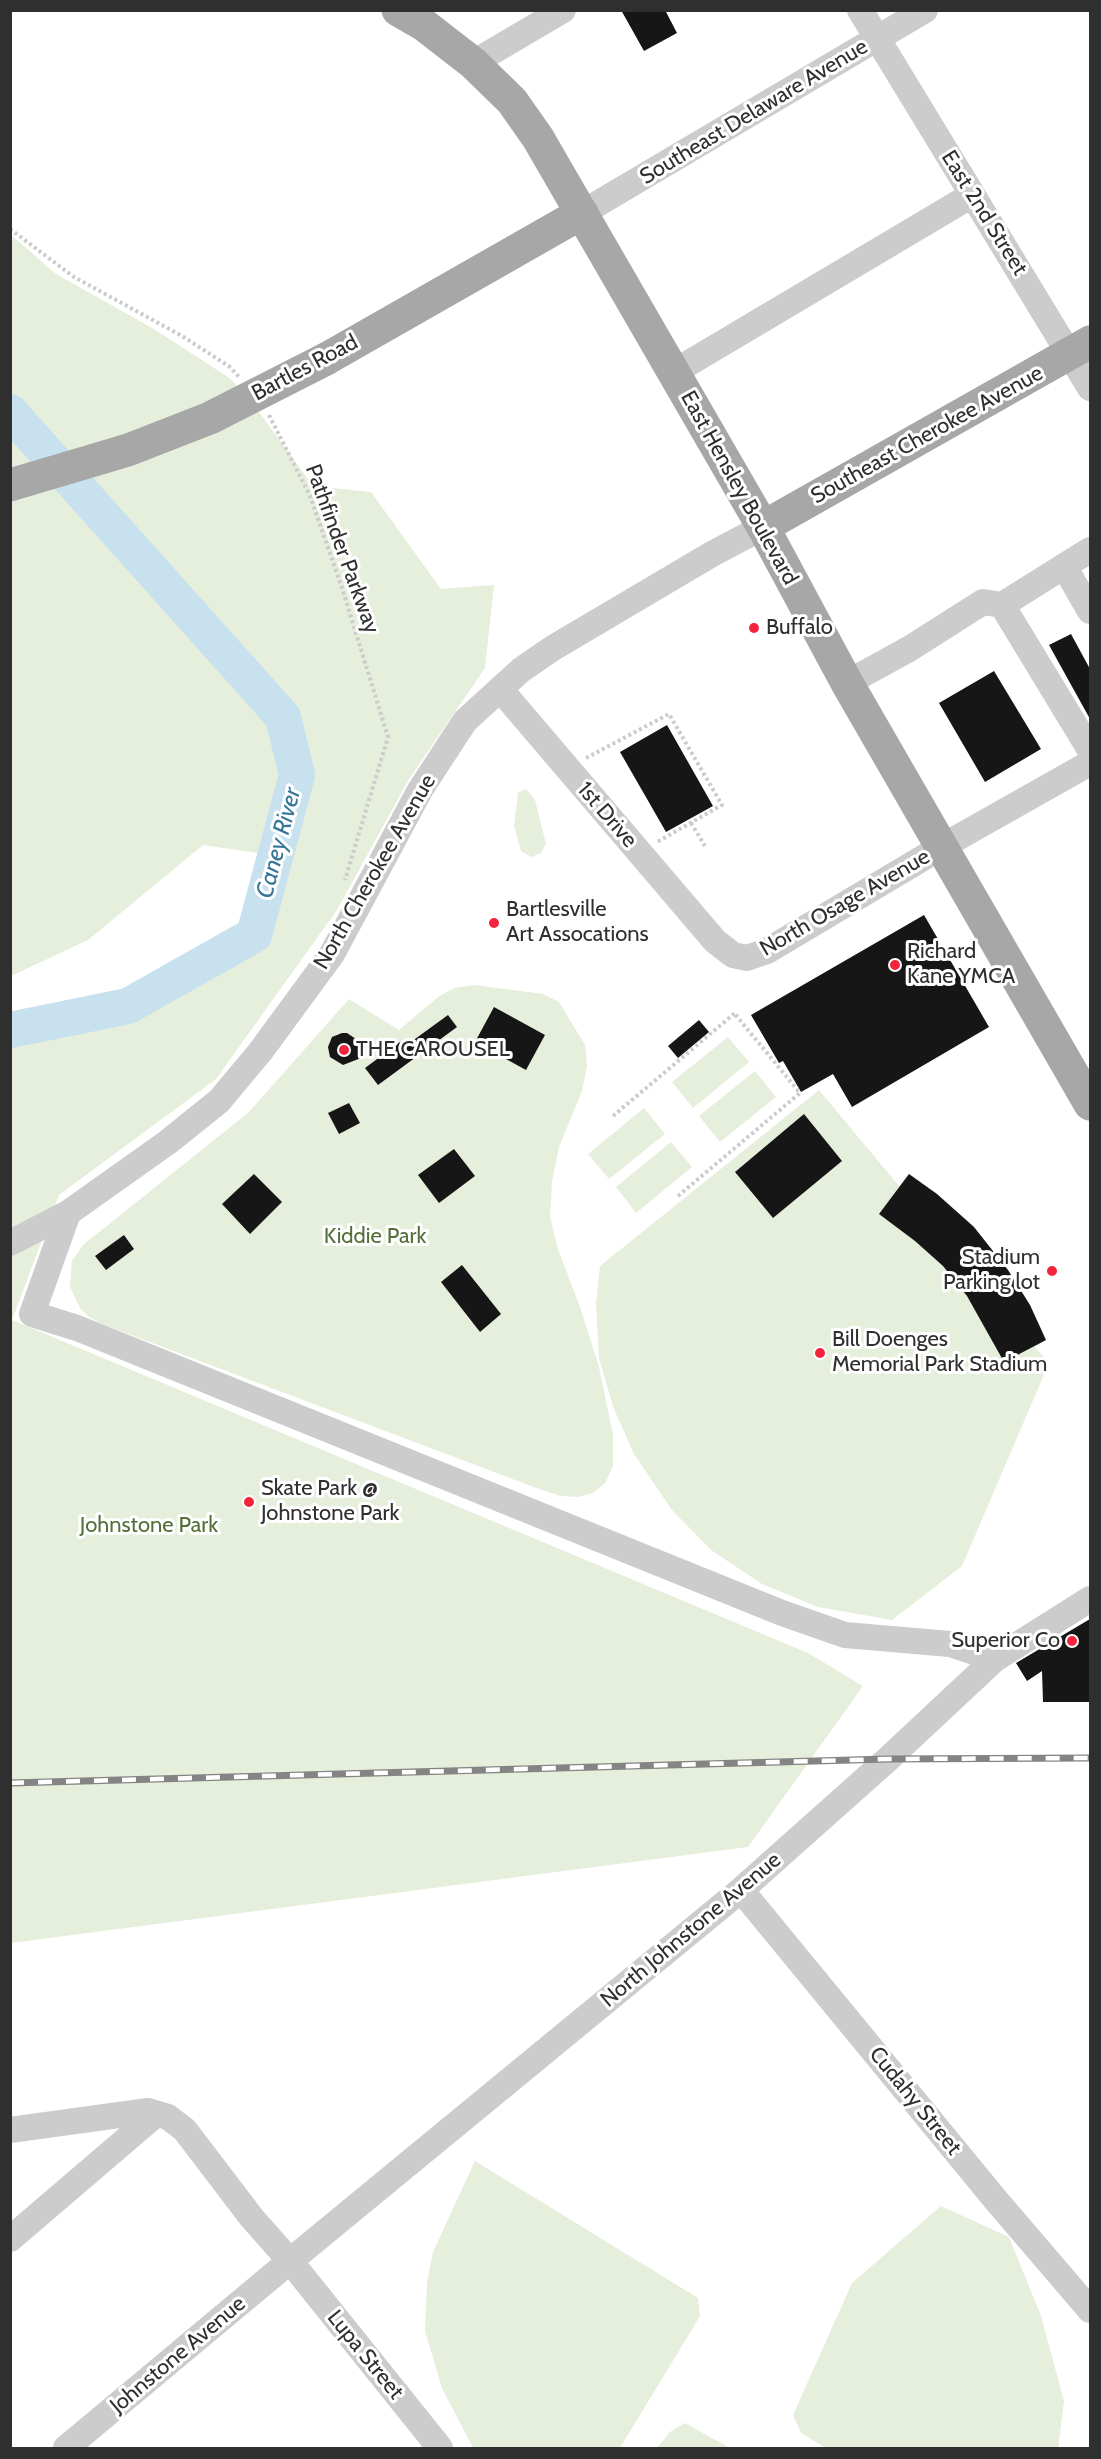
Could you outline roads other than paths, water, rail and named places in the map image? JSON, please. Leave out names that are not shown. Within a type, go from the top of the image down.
[{"type":"main road","name":"East Hensley Boulevard","points":[[411,18],[472,63],[512,101],[538,138],[763,527],[847,683],[1090,1104]]},
{"type":"main road","name":"Bartles Road","points":[[10,485],[149,442],[210,418],[326,358],[582,213]]},
{"type":"main road","name":"Southeast Cherokee Avenue","points":[[763,527],[1080,348]]},
{"type":"street","points":[[472,63],[563,10]]},
{"type":"street","name":"East 2nd Street","points":[[860,10],[972,195],[1080,348],[1090,388]]},
{"type":"street","name":"Southeast Delaware Avenue","points":[[582,213],[877,39],[911,14]]},
{"type":"street","points":[[674,372],[972,195]]},
{"type":"street","name":"North Cherokee Avenue","points":[[10,1243],[68,1213],[168,1142],[219,1101],[260,1052],[332,954],[420,790],[465,722],[521,670],[553,648],[712,554],[763,527]]},
{"type":"street","points":[[847,683],[909,649],[983,602],[1002,605],[1090,550]]},
{"type":"street","points":[[1064,566],[1090,611]]},
{"type":"street","points":[[1002,605],[1090,750]]},
{"type":"street","name":"1st Drive","points":[[500,689],[716,941]]},
{"type":"street","name":"North Osage Avenue","points":[[716,941],[733,955],[747,958],[767,951],[943,846],[1090,763]]},
{"type":"street","points":[[68,1213],[21,1310],[88,1333],[783,1613],[845,1635],[950,1644],[995,1659]]},
{"type":"street","name":"North Johnstone Avenue","points":[[290,2261],[741,1890],[888,1759],[995,1659],[1090,1599]]},
{"type":"street","name":"Cudahy Street","points":[[741,1890],[995,2199],[1090,2310]]},
{"type":"street","points":[[10,2130],[148,2111],[156,2114],[10,2239]]},
{"type":"street","name":"Lupa Street","points":[[156,2114],[168,2117],[185,2130],[252,2218],[290,2261],[440,2448]]},
{"type":"street","name":"Johnstone Avenue","points":[[66,2448],[290,2261]]},
{"type":"waterway","name":"Caney River","points":[[10,412],[283,717],[297,775],[254,935],[128,1006],[10,1030]]},
{"type":"railway","points":[[10,1783],[888,1759],[1090,1758]]},
{"type":"place","name":"Buffalo","points":[[754,628]]},
{"type":"place","name":"Bartlesville Art Assocations","points":[[494,923]]},
{"type":"place","name":"Richard Kane YMCA","points":[[895,965]]},
{"type":"place","name":"THE CAROUSEL","points":[[344,1050]]},
{"type":"place","name":"Stadium Parking lot","points":[[1052,1271]]},
{"type":"place","name":"Bill Doenges Memorial Park Stadium","points":[[820,1353]]},
{"type":"place","name":"Skate Park @ Johnstone Park","points":[[249,1502]]},
{"type":"place","name":"Superior Co","points":[[1072,1641]]},
{"type":"park label","name":"Kiddie Park","points":[[375,1237]]},
{"type":"park label","name":"Johnstone Park","points":[[149,1526]]}]
